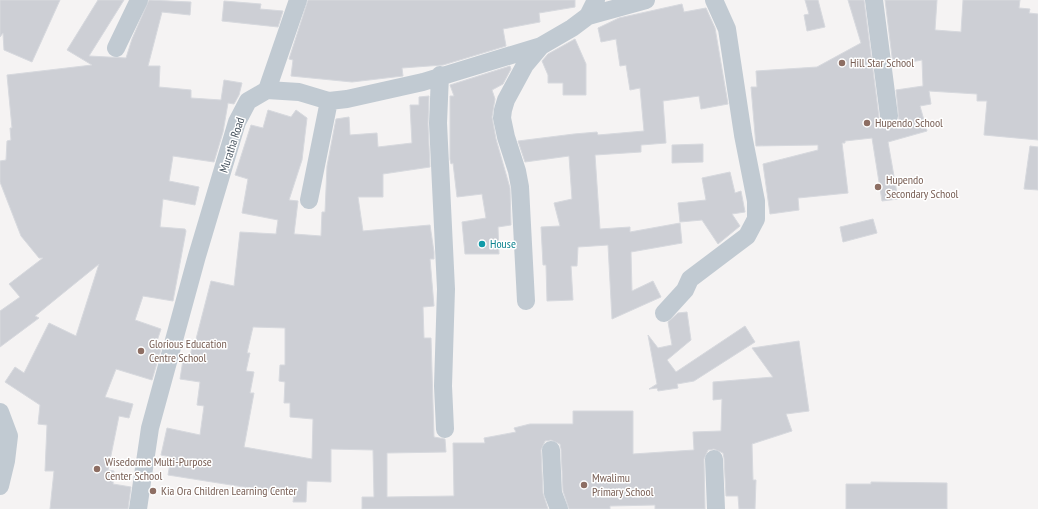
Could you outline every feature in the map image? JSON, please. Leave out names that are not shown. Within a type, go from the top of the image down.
[{"type":"street","points":[[116,48],[139,0]]},
{"type":"street","points":[[298,0],[267,90],[299,92],[328,101],[347,99],[399,88],[541,46],[572,28],[588,16],[646,0]]},
{"type":"street","points":[[588,16],[596,0]]},
{"type":"street","points":[[664,313],[685,290],[690,279],[747,236],[756,219],[756,201],[743,135],[727,29],[714,0]]},
{"type":"street","points":[[874,0],[889,116]]},
{"type":"street","points":[[526,302],[520,187],[502,118],[506,100],[526,65],[541,46]]},
{"type":"street","points":[[440,75],[438,123],[446,289],[443,386],[445,429]]},
{"type":"street","name":"Muratha Road","points":[[138,509],[150,428],[197,256],[237,122],[248,101],[267,90]]},
{"type":"street","points":[[309,200],[328,101]]},
{"type":"street","points":[[0,412],[9,436],[6,461],[0,486]]},
{"type":"street","points":[[551,450],[553,493],[559,509]]},
{"type":"street","points":[[714,459],[716,509]]},
{"type":"building","points":[[0,0],[60,0],[32,62],[4,50],[3,33],[0,37]]},
{"type":"building","points":[[98,0],[124,0],[89,56],[126,58],[132,39],[149,0],[191,2],[190,15],[162,12],[148,66],[160,66],[159,87],[191,90],[191,98],[221,100],[224,80],[242,83],[239,95],[234,104],[228,103],[223,132],[214,162],[173,156],[169,181],[199,187],[195,205],[163,199],[160,227],[185,229],[186,231],[173,301],[143,296],[135,320],[161,329],[156,344],[162,346],[152,380],[116,369],[105,397],[133,404],[129,418],[119,416],[108,470],[114,471],[113,484],[131,487],[128,509],[50,509],[54,471],[45,471],[47,425],[38,424],[40,405],[5,382],[15,367],[24,373],[49,323],[76,336],[99,264],[35,316],[39,318],[0,347],[0,311],[20,297],[9,284],[43,258],[39,258],[21,236],[0,182],[0,161],[6,160],[7,141],[11,140],[10,128],[12,128],[7,75],[92,65],[67,50]]},
{"type":"building","points":[[308,0],[575,0],[575,7],[539,13],[540,22],[503,29],[506,46],[443,65],[402,68],[403,76],[352,82],[291,76],[293,60],[289,59]]},
{"type":"building","points":[[805,0],[818,0],[825,27],[807,31],[804,15],[809,14]]},
{"type":"building","points":[[848,0],[864,0],[879,117],[881,123],[890,126],[896,124],[899,120],[896,90],[923,86],[922,60],[893,65],[885,0],[937,0],[935,30],[961,32],[963,0],[1020,0],[1019,8],[1030,9],[1029,13],[1038,14],[1038,140],[984,135],[987,101],[977,101],[977,94],[929,91],[931,104],[920,106],[927,131],[888,142],[898,199],[882,201],[872,138],[845,141],[845,143],[842,143],[848,193],[798,198],[799,210],[770,214],[763,164],[818,150],[818,145],[756,146],[751,87],[757,87],[756,71],[817,67],[861,43]]},
{"type":"building","points":[[224,1],[261,4],[260,9],[283,11],[278,27],[222,21]]},
{"type":"building","points":[[682,4],[684,12],[706,8],[715,28],[728,104],[701,109],[699,96],[663,101],[666,143],[641,145],[641,152],[595,155],[600,229],[630,227],[630,232],[680,223],[682,243],[631,252],[632,291],[653,281],[661,297],[612,319],[608,245],[578,247],[577,266],[571,266],[573,300],[547,301],[546,265],[543,265],[541,227],[560,226],[554,203],[572,199],[569,156],[525,162],[518,141],[597,132],[598,135],[644,131],[640,88],[630,90],[626,65],[620,66],[616,39],[601,42],[598,28],[619,18]]},
{"type":"building","points":[[575,39],[586,64],[586,95],[563,95],[563,83],[548,83],[548,75],[542,61],[548,54]]},
{"type":"building","points":[[510,66],[511,69],[503,84],[492,90],[495,99],[492,117],[496,139],[510,188],[511,225],[498,227],[499,254],[465,254],[462,222],[486,218],[482,194],[457,197],[453,163],[451,164],[450,159],[450,96],[454,96],[450,85]]},
{"type":"building","points":[[429,96],[428,124],[430,167],[383,174],[383,197],[358,197],[363,231],[430,225],[434,252],[434,259],[430,259],[434,306],[423,307],[424,338],[431,338],[434,437],[445,439],[446,452],[387,453],[387,497],[454,496],[453,443],[485,443],[484,438],[516,432],[514,428],[530,424],[573,424],[573,411],[633,411],[633,454],[694,450],[693,432],[721,431],[722,399],[713,400],[713,382],[773,377],[752,348],[799,341],[809,411],[786,414],[792,431],[752,444],[753,480],[756,480],[755,509],[739,509],[738,496],[726,496],[723,453],[714,449],[708,450],[704,459],[705,509],[655,509],[655,505],[610,506],[610,509],[569,509],[563,491],[560,444],[551,440],[545,441],[541,450],[543,493],[548,509],[362,509],[362,497],[374,497],[373,450],[331,449],[331,482],[307,481],[306,502],[293,502],[294,495],[168,475],[171,457],[161,455],[167,428],[200,435],[204,406],[197,405],[200,382],[180,379],[183,360],[189,361],[193,342],[195,343],[211,281],[234,286],[240,232],[276,234],[278,220],[242,213],[248,179],[235,175],[251,125],[263,128],[268,110],[291,117],[296,110],[307,118],[302,160],[289,200],[298,201],[294,234],[321,236],[322,212],[325,212],[327,166],[336,119],[349,117],[350,135],[377,133],[378,147],[412,143],[410,105],[419,105],[419,97]],"holes":[[[253,327],[285,328],[285,365],[280,365],[279,381],[285,382],[284,403],[290,403],[290,417],[313,419],[312,459],[244,447],[254,393],[250,393],[254,372],[246,371],[250,353],[247,353]]]},
{"type":"building","points":[[703,144],[703,162],[672,163],[672,145]]},
{"type":"building","points":[[1030,146],[1038,147],[1038,190],[1024,189]]},
{"type":"building","points":[[730,172],[735,193],[741,191],[745,212],[732,214],[740,226],[718,244],[702,220],[680,222],[678,203],[706,200],[702,178]]},
{"type":"building","points":[[873,219],[877,233],[843,242],[840,227]]},
{"type":"building","points":[[687,312],[691,340],[667,360],[676,372],[745,326],[755,342],[694,381],[677,384],[678,388],[658,391],[657,388],[649,389],[657,384],[648,335],[658,348],[672,345],[668,322],[678,313]]},
{"type":"building","points":[[871,482],[947,483],[947,509],[846,509],[846,484],[871,484]]},
{"type":"place","name":"Hill Star School","points":[[842,63]]},
{"type":"place","name":"Hupendo School","points":[[867,123]]},
{"type":"place","name":"Hupendo Secondary School","points":[[878,187]]},
{"type":"place","name":"House","points":[[482,244]]},
{"type":"place","name":"Glorious Education Centre School","points":[[141,351]]},
{"type":"place","name":"Wisedorme Multi-Purpose Center School","points":[[97,469]]},
{"type":"place","name":"Mwalimu Primary School","points":[[584,485]]},
{"type":"place","name":"Kia Ora Children Learning Center","points":[[153,491]]}]
